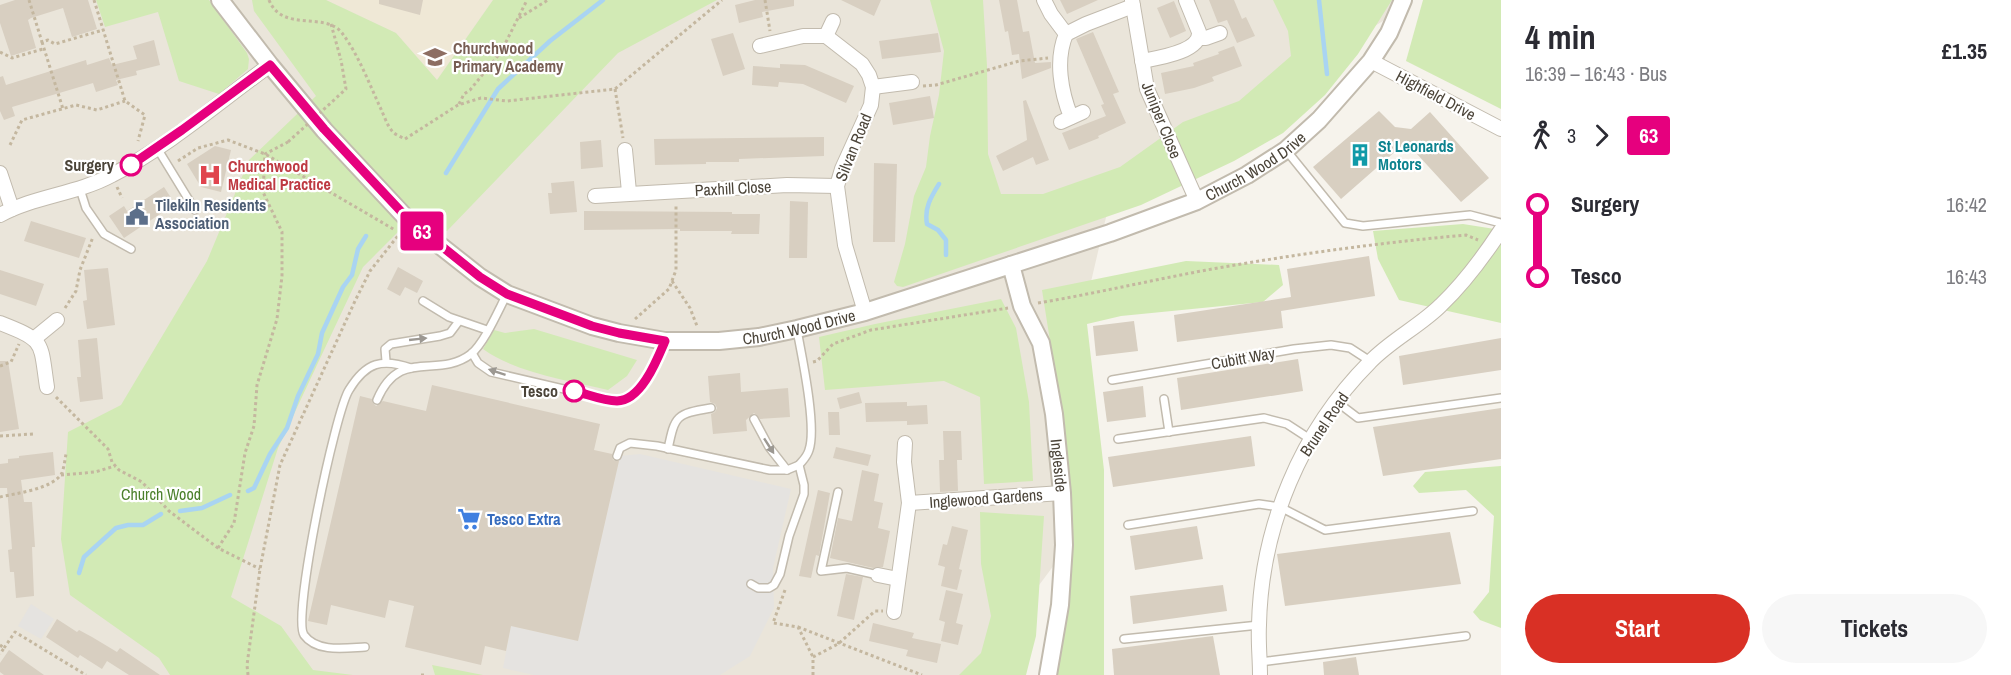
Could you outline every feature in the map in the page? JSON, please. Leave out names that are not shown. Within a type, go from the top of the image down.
[{"type":"street","name":"Church Wood Drive","points":[[220,0],[270,65],[404,227],[507,294],[592,326],[665,341],[759,337],[865,312],[1110,233],[1197,201],[1247,175],[1286,150],[1319,120],[1371,61],[1389,33],[1403,0]]},
{"type":"street","points":[[1044,0],[1066,34]]},
{"type":"street","points":[[1142,61],[1185,50],[1197,44],[1200,38],[1199,32],[1186,0]]},
{"type":"street","points":[[1072,117],[1062,87],[1059,57],[1066,34],[1070,30],[1132,3]]},
{"type":"street","name":"Juniper Close","points":[[1132,3],[1147,89],[1197,201]]},
{"type":"street","points":[[826,36],[833,21]]},
{"type":"street","points":[[1200,38],[1220,33]]},
{"type":"street","points":[[766,44],[803,36],[826,36],[862,64],[873,87],[912,82]]},
{"type":"street","name":"Highfield Drive","points":[[1371,61],[1501,129]]},
{"type":"street","points":[[0,173],[6,212],[80,189],[112,176],[157,148],[270,65]]},
{"type":"street","name":"Silvan Road","points":[[865,312],[844,245],[837,186],[842,169],[871,105],[873,87]]},
{"type":"street","points":[[625,150],[629,192]]},
{"type":"street","name":"Paxhill Close","points":[[595,196],[629,192],[788,185],[837,186]]},
{"type":"street","name":"Brunel Road","points":[[1260,669],[1259,625],[1268,550],[1291,476],[1310,439],[1370,361],[1441,306],[1501,230]]},
{"type":"street","name":"Ingleside","points":[[1011,265],[1022,306],[1041,343],[1054,414],[1062,493],[1064,545],[1060,605],[1048,675]]},
{"type":"street","points":[[29,335],[57,320]]},
{"type":"street","points":[[0,322],[29,335],[40,346],[47,387]]},
{"type":"street","name":"Inglewood Gardens","points":[[894,612],[909,504],[904,462],[905,443]]},
{"type":"street","name":"Inglewood Gardens","points":[[909,504],[1062,493]]},
{"type":"street","points":[[878,575],[898,579]]},
{"type":"lane","points":[[157,148],[195,210]]},
{"type":"lane","points":[[1286,150],[1345,223],[1363,226],[1470,215],[1501,224]]},
{"type":"lane","points":[[80,189],[86,208],[104,234],[131,249]]},
{"type":"lane","points":[[377,400],[388,380],[397,373],[411,368],[451,363],[472,353],[488,330],[507,294]]},
{"type":"lane","points":[[423,301],[459,321],[488,330]]},
{"type":"lane","points":[[386,361],[385,349],[391,344],[450,333],[459,321]]},
{"type":"lane","points":[[617,456],[620,448],[630,443],[668,448],[770,470],[787,470],[799,465],[809,450],[812,439],[797,329]]},
{"type":"lane","points":[[472,353],[478,363],[491,372],[615,401],[628,399],[636,392],[655,366],[665,341]]},
{"type":"lane","name":"Cubitt Way","points":[[1112,380],[1294,349],[1331,345],[1350,348],[1370,361]]},
{"type":"lane","points":[[365,647],[334,648],[316,644],[304,635],[301,620],[311,542],[349,390],[370,368],[386,361],[411,368]]},
{"type":"lane","points":[[1337,402],[1358,418],[1501,398]]},
{"type":"lane","points":[[1164,399],[1169,432]]},
{"type":"lane","points":[[668,448],[674,423],[678,417],[685,413],[711,408]]},
{"type":"lane","points":[[1118,440],[1264,418],[1287,423],[1310,439]]},
{"type":"lane","points":[[754,419],[769,447],[787,470]]},
{"type":"lane","points":[[751,584],[758,588],[769,588],[774,585],[780,574],[789,536],[804,495],[799,465]]},
{"type":"lane","points":[[838,492],[821,571],[847,568],[878,575]]},
{"type":"lane","points":[[1128,525],[1259,504],[1281,507],[1325,530],[1473,511]]},
{"type":"lane","points":[[1124,639],[1259,625]]},
{"type":"lane","points":[[1260,669],[1466,636]]},
{"type":"path","points":[[29,0],[63,109]]},
{"type":"path","points":[[94,0],[125,101],[145,115],[138,141]]},
{"type":"path","points":[[269,0],[285,16],[300,21],[331,24],[341,31],[391,131],[405,139],[458,105],[481,98],[507,100],[615,89],[722,0]]},
{"type":"path","points":[[458,105],[464,94],[470,90],[501,52],[528,0]]},
{"type":"path","points":[[518,19],[548,0]]},
{"type":"path","points":[[765,0],[766,44]]},
{"type":"path","points":[[265,154],[288,142],[346,89],[331,24]]},
{"type":"path","points":[[42,42],[48,40],[55,44],[103,30]]},
{"type":"path","points":[[0,52],[12,58],[44,49]]},
{"type":"path","points":[[912,82],[920,87],[936,85],[1019,61],[1059,57]]},
{"type":"path","points":[[615,89],[625,150]]},
{"type":"path","points":[[10,145],[22,120],[76,105],[97,110],[125,101]]},
{"type":"path","points":[[169,167],[198,148],[228,140],[265,154],[404,227],[370,272],[280,465],[260,569],[247,665],[248,675]]},
{"type":"path","points":[[218,548],[234,523],[245,453],[254,426],[258,386],[277,319],[282,276],[282,232],[263,192],[265,154]]},
{"type":"path","points":[[619,333],[669,290],[676,270],[675,191]]},
{"type":"path","points":[[57,320],[76,291],[80,270],[98,225]]},
{"type":"path","points":[[803,363],[817,361],[833,344],[871,330],[1100,293],[1233,265],[1384,243],[1466,235],[1491,245]]},
{"type":"path","points":[[672,281],[690,308],[702,341]]},
{"type":"path","points":[[0,366],[11,362],[29,335]]},
{"type":"path","points":[[47,387],[108,449],[119,470],[142,482],[169,511],[218,548],[260,569]]},
{"type":"path","points":[[0,436],[33,434]]},
{"type":"path","points":[[0,497],[46,486],[54,481],[59,475],[66,454]]},
{"type":"path","points":[[59,475],[95,472],[116,466]]},
{"type":"path","points":[[780,574],[790,576],[773,623],[798,627],[922,675]]},
{"type":"path","points":[[813,657],[838,644],[875,611],[894,612]]},
{"type":"path","points":[[798,627],[813,657],[813,675]]},
{"type":"path","points":[[0,654],[15,632],[78,674],[86,675]]},
{"type":"path","points":[[0,645],[4,648]]},
{"type":"path","points":[[421,675],[427,675]]},
{"type":"shaded area","points":[[0,0],[1400,0],[1393,15],[1114,183],[1067,385],[1063,553],[972,675],[0,675]]},
{"type":"shaded area","name":"Churchwood Primary Academy","points":[[326,0],[493,0],[437,80],[396,33]]},
{"type":"shaded area","points":[[640,454],[791,489],[773,568],[774,608],[750,656],[720,675],[534,675],[503,668],[511,626],[578,641],[620,456]]},
{"type":"shaded area","points":[[31,604],[54,619],[41,639],[18,626]]},
{"type":"green space","points":[[96,0],[209,0],[247,53],[248,69],[219,94],[179,81],[158,12],[105,27]]},
{"type":"green space","name":"Church Wood","points":[[252,0],[326,0],[396,33],[437,80],[493,0],[717,0],[618,53],[447,231],[409,221],[363,267],[278,448],[231,597],[281,626],[313,670],[353,675],[170,675],[159,658],[70,595],[61,539],[68,432],[121,405],[207,261],[249,160],[316,96],[254,11]]},
{"type":"green space","points":[[930,0],[983,0],[987,66],[988,154],[1001,194],[1043,194],[1120,167],[1183,122],[1239,101],[1291,56],[1288,31],[1273,0],[1392,0],[1358,54],[1325,95],[1283,133],[1234,161],[1141,205],[903,287],[897,286],[894,282],[905,244],[914,196],[926,167],[939,95],[944,51]]},
{"type":"green space","points":[[1423,0],[1501,0],[1501,109],[1406,61]]},
{"type":"green space","points":[[1463,224],[1501,230],[1501,323],[1399,300],[1378,259],[1373,231]]},
{"type":"green space","points":[[1186,261],[1279,265],[1283,285],[1263,302],[1121,316],[1087,324],[1104,470],[1104,675],[1054,675],[1071,567],[1064,430],[1042,290]]},
{"type":"green space","points":[[1001,299],[1016,328],[1029,402],[1033,481],[984,484],[980,397],[944,381],[825,390],[819,337]]},
{"type":"green space","points":[[534,329],[637,360],[627,376],[608,390],[527,370],[483,349],[494,330],[505,333]]},
{"type":"green space","points":[[1501,466],[1501,628],[1480,620],[1473,612],[1489,592],[1494,516],[1466,490],[1419,493],[1413,486],[1425,472]]},
{"type":"green space","points":[[980,512],[1044,516],[1036,636],[1026,675],[959,675],[981,653],[991,616],[981,564]]},
{"type":"green space","points":[[432,665],[483,675],[435,675]]},
{"type":"building","points":[[15,0],[88,0],[97,29],[72,37],[63,8],[31,18],[28,20],[36,48],[11,56],[0,23],[0,5]]},
{"type":"building","points":[[379,0],[423,0],[420,15],[379,4]]},
{"type":"building","points":[[755,0],[794,0],[794,6],[762,12],[763,17],[739,23],[735,5]]},
{"type":"building","points":[[841,0],[881,0],[874,16]]},
{"type":"building","points":[[999,0],[1017,0],[1023,32],[1029,31],[1035,63],[1051,62],[1051,68],[1022,79],[1019,54],[1012,55]]},
{"type":"building","points":[[1060,0],[1098,0],[1067,14]]},
{"type":"building","points":[[1209,0],[1234,0],[1242,19],[1246,17],[1255,36],[1237,43],[1227,20],[1218,23]]},
{"type":"building","points":[[1174,1],[1186,31],[1170,38],[1157,8]]},
{"type":"building","points":[[1093,32],[1119,92],[1113,94],[1126,123],[1098,136],[1099,138],[1069,150],[1062,133],[1106,116],[1101,105],[1104,104],[1076,39]]},
{"type":"building","points":[[733,33],[745,69],[723,76],[711,39]]},
{"type":"building","points":[[938,33],[941,52],[882,59],[879,41]]},
{"type":"building","points":[[154,40],[160,65],[136,71],[137,75],[116,80],[118,85],[96,92],[93,83],[12,107],[15,116],[4,120],[0,111],[0,77],[3,76],[6,85],[86,60],[87,65],[109,58],[112,65],[137,59],[133,46]]},
{"type":"building","points":[[1234,46],[1242,66],[1212,77],[1214,81],[1165,94],[1161,73],[1194,66],[1193,63]]},
{"type":"building","points":[[780,64],[805,65],[854,86],[846,103],[803,84],[779,82],[778,87],[752,85],[753,66],[780,68]]},
{"type":"building","points":[[930,96],[934,118],[893,125],[889,103]]},
{"type":"building","points":[[1026,100],[1049,160],[1036,165],[1033,157],[1003,171],[996,156],[1027,140],[1023,101]]},
{"type":"building","name":"St Leonards Motors","points":[[1379,111],[1395,127],[1411,129],[1430,112],[1489,178],[1461,202],[1406,142],[1341,199],[1313,167]]},
{"type":"building","points":[[824,137],[824,156],[655,165],[654,139]]},
{"type":"building","points":[[601,140],[603,167],[581,169],[580,142]]},
{"type":"building","name":"Churchwood Medical Practice","points":[[215,146],[231,150],[221,192],[201,187],[187,164]]},
{"type":"building","points":[[874,163],[897,164],[895,242],[873,242]]},
{"type":"building","points":[[574,181],[577,212],[550,214],[548,193],[552,193],[551,183]]},
{"type":"building","name":"Tilekiln Residents Association","points":[[164,187],[175,204],[124,238],[109,216],[124,206],[127,211]]},
{"type":"building","points":[[790,201],[808,202],[807,258],[789,258]]},
{"type":"building","points":[[584,211],[760,214],[759,234],[731,234],[732,231],[680,231],[680,229],[584,230]]},
{"type":"building","points":[[31,221],[86,238],[79,258],[24,241]]},
{"type":"building","points":[[1369,256],[1375,296],[1281,311],[1283,328],[1177,342],[1174,315],[1291,297],[1287,269]]},
{"type":"building","points":[[398,267],[423,281],[417,293],[405,287],[400,296],[387,289]]},
{"type":"building","points":[[108,268],[115,325],[87,329],[83,301],[87,300],[84,270]]},
{"type":"building","points":[[0,270],[44,284],[36,306],[0,294]]},
{"type":"building","points":[[1134,321],[1138,351],[1096,356],[1093,326]]},
{"type":"building","points":[[97,338],[103,399],[80,402],[77,377],[81,377],[78,340]]},
{"type":"building","points":[[1501,338],[1501,370],[1403,385],[1399,356]]},
{"type":"building","points":[[1298,359],[1303,391],[1181,410],[1177,378]]},
{"type":"building","points":[[0,361],[8,361],[19,429],[0,432]]},
{"type":"building","points":[[740,373],[741,392],[788,388],[790,417],[760,419],[754,413],[746,420],[747,431],[713,434],[711,414],[717,408],[710,402],[708,376]]},
{"type":"building","name":"Tesco Extra","points":[[432,385],[600,424],[594,450],[612,454],[613,460],[619,461],[578,641],[511,626],[506,651],[485,646],[481,665],[405,647],[414,606],[389,600],[385,618],[331,605],[327,625],[308,621],[360,396],[372,399],[376,406],[383,401],[426,411]]},
{"type":"building","points":[[1143,386],[1146,417],[1107,422],[1103,392]]},
{"type":"building","points":[[859,392],[862,403],[840,409],[837,398]]},
{"type":"building","points":[[907,402],[907,406],[927,405],[928,424],[907,425],[907,421],[866,422],[865,403]]},
{"type":"building","points":[[1501,408],[1501,459],[1383,476],[1373,427]]},
{"type":"building","points":[[828,412],[839,412],[840,435],[829,435]]},
{"type":"building","points":[[943,431],[961,431],[962,460],[957,460],[958,491],[940,492],[939,460],[944,460]]},
{"type":"building","points":[[1251,436],[1255,466],[1113,487],[1108,457]]},
{"type":"building","points":[[836,447],[871,455],[868,466],[833,458]]},
{"type":"building","points":[[53,452],[55,475],[21,480],[24,502],[32,502],[35,547],[32,547],[34,596],[16,598],[14,572],[10,572],[8,550],[12,549],[7,488],[0,488],[0,464],[8,463],[8,459],[19,458],[19,456]]},
{"type":"building","points":[[862,470],[879,474],[874,501],[883,503],[878,528],[890,531],[883,567],[873,568],[830,558],[838,518],[852,521]]},
{"type":"building","points":[[818,490],[830,493],[819,556],[816,555],[811,578],[799,576]]},
{"type":"building","points":[[952,526],[968,530],[959,569],[962,570],[957,590],[941,586],[945,567],[938,565],[943,544],[947,545]]},
{"type":"building","points":[[1197,526],[1203,559],[1135,570],[1130,536]]},
{"type":"building","points":[[1450,532],[1461,584],[1285,606],[1277,554]]},
{"type":"building","points":[[846,574],[863,577],[854,620],[837,616]]},
{"type":"building","points":[[1223,585],[1227,611],[1133,624],[1130,596]]},
{"type":"building","points":[[946,590],[963,594],[956,623],[963,625],[958,645],[941,641],[945,622],[939,620]]},
{"type":"building","points":[[57,619],[117,652],[120,648],[160,675],[129,675],[107,661],[102,669],[80,655],[78,658],[46,637]]},
{"type":"building","points":[[873,623],[914,633],[912,638],[941,644],[937,663],[906,656],[908,650],[869,641]]},
{"type":"building","points":[[1213,636],[1220,675],[1114,675],[1112,649]]},
{"type":"building","points":[[9,650],[44,675],[4,675],[0,672],[0,663]]},
{"type":"building","points":[[1356,657],[1359,675],[1324,675],[1323,662]]},
{"type":"waterway","points":[[446,173],[498,89],[550,41],[603,0]]},
{"type":"waterway","points":[[1319,0],[1327,74]]},
{"type":"waterway","points":[[939,184],[929,203],[926,218],[927,224],[938,230],[946,240],[946,255]]},
{"type":"waterway","points":[[248,491],[254,488],[270,454],[287,428],[298,396],[318,354],[322,333],[343,287],[352,275],[358,249],[366,236]]},
{"type":"waterway","points":[[180,511],[202,508],[230,495]]},
{"type":"waterway","points":[[79,573],[84,557],[116,528],[143,525],[161,514]]},
{"type":"bus line","name":"63","points":[[131,165],[270,65],[324,129],[409,220],[480,277],[507,294],[592,326],[665,341],[655,366],[628,399],[615,401],[574,391]]},
{"type":"place","name":"Churchwood Primary Academy","points":[[435,57]]},
{"type":"place","name":"St Leonards Motors","points":[[1360,155]]},
{"type":"place","name":"Surgery","points":[[131,165]]},
{"type":"place","name":"Churchwood Medical Practice","points":[[210,175]]},
{"type":"place","name":"Tilekiln Residents Association","points":[[137,214]]},
{"type":"place","name":"Tesco","points":[[574,391]]},
{"type":"place","name":"Tesco Extra","points":[[469,519]]}]
